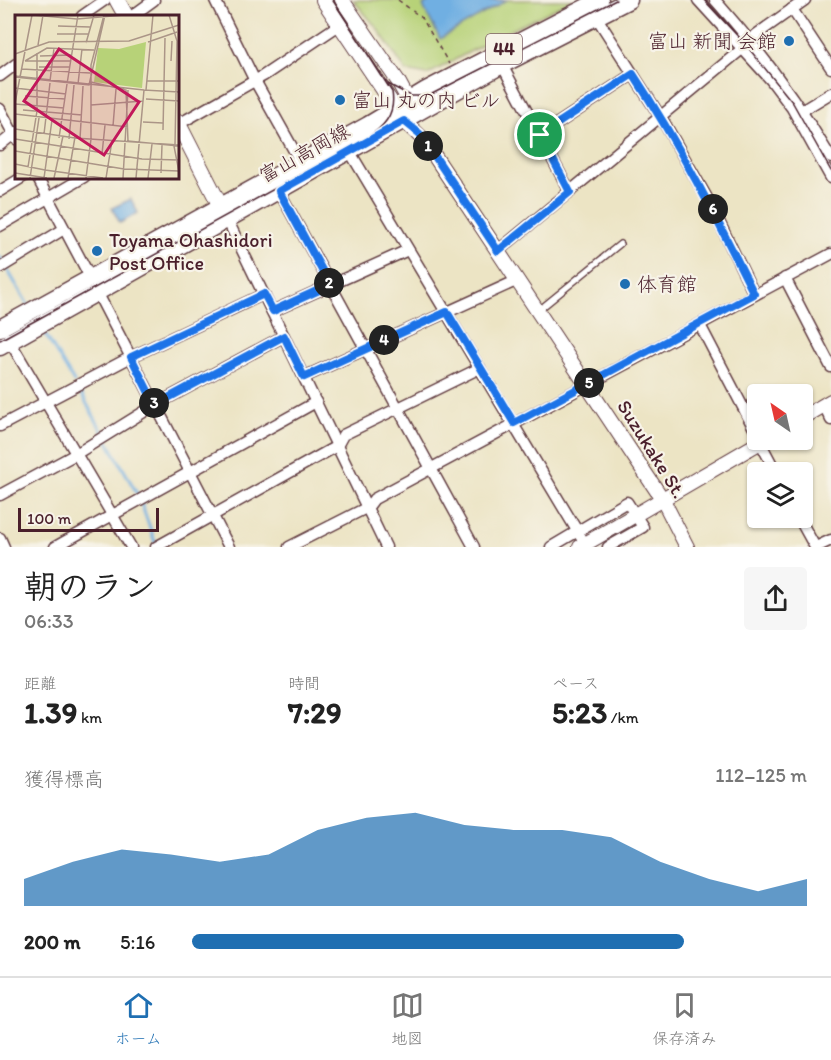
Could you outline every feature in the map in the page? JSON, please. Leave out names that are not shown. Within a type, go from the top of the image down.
[{"type":"main road","points":[[117,0],[125,15]]},
{"type":"main road","name":"富山高岡線","points":[[224,213],[279,191],[350,152],[406,111],[600,0]]},
{"type":"main road","name":"富山高岡線","points":[[2,334],[224,213],[301,163],[597,18],[629,0]]},
{"type":"main road","points":[[178,123],[224,213]]},
{"type":"street","points":[[83,15],[105,0]]},
{"type":"street","points":[[133,15],[154,0]]},
{"type":"street","points":[[215,0],[254,79],[301,163]]},
{"type":"street","points":[[323,0],[339,25],[406,111]]},
{"type":"street","points":[[342,0],[406,111]]},
{"type":"street","points":[[698,0],[746,45],[803,110],[831,158]]},
{"type":"street","points":[[715,0],[792,108],[831,178]]},
{"type":"street","points":[[498,251],[746,45],[805,0]]},
{"type":"street","points":[[792,9],[831,68]]},
{"type":"street","points":[[597,18],[661,116],[711,205],[754,294]]},
{"type":"street","points":[[178,123],[263,76],[339,25]]},
{"type":"street","points":[[0,76],[15,65]]},
{"type":"street","points":[[502,65],[570,192]]},
{"type":"street","points":[[540,135],[633,74]]},
{"type":"street","points":[[803,110],[831,93]]},
{"type":"street","points":[[0,109],[15,133]]},
{"type":"street","name":"Suzukake St.","points":[[406,111],[663,500],[687,547]]},
{"type":"street","points":[[0,145],[15,136]]},
{"type":"street","points":[[350,152],[514,423],[578,531],[583,545],[663,500],[747,447]]},
{"type":"street","points":[[0,191],[21,178]]},
{"type":"street","points":[[38,178],[229,547]]},
{"type":"street","points":[[0,226],[82,178]]},
{"type":"street","points":[[279,191],[474,547]]},
{"type":"street","points":[[224,213],[386,547]]},
{"type":"street","points":[[0,268],[64,229]]},
{"type":"street","points":[[273,311],[408,250]]},
{"type":"street","points":[[290,547],[368,507],[374,499],[430,468],[700,326],[754,294],[831,254]]},
{"type":"street","points":[[785,278],[831,367]]},
{"type":"street","points":[[304,377],[518,280]]},
{"type":"street","points":[[0,426],[131,357],[264,294]]},
{"type":"street","points":[[700,326],[747,415]]},
{"type":"street","points":[[2,334],[131,547]]},
{"type":"street","points":[[0,495],[76,454],[155,405],[284,336]]},
{"type":"street","points":[[156,547],[338,446],[343,435],[480,368]]},
{"type":"street","points":[[55,547],[316,402]]},
{"type":"street","points":[[813,412],[828,403],[831,420]]},
{"type":"street","points":[[551,547],[627,502],[643,526],[608,547]]},
{"type":"street","points":[[805,528],[815,547],[831,540]]},
{"type":"street","points":[[0,538],[4,547]]},
{"type":"lane","points":[[538,311],[620,244]]},
{"type":"path","points":[[398,0],[422,18],[451,67]]},
{"type":"green space","points":[[353,0],[573,0],[497,37],[427,75],[406,71],[377,28]]},
{"type":"water","points":[[432,0],[507,0],[440,39],[423,6]]},
{"type":"water","points":[[131,199],[138,213],[120,223],[112,208]]},
{"type":"waterway","points":[[0,257],[28,305]]},
{"type":"waterway","points":[[42,329],[74,382]]},
{"type":"waterway","points":[[78,388],[139,497]]},
{"type":"waterway","points":[[141,503],[156,545]]},
{"type":"tram line","points":[[0,340],[365,139],[383,125],[392,107],[392,92],[333,0]]},
{"type":"tram line","points":[[388,84],[411,96],[428,96],[616,0]]},
{"type":"tram line","points":[[704,0],[746,45],[793,103],[831,171]]},
{"type":"place","name":"富山 新聞 会館","points":[[789,41]]},
{"type":"place","name":"富山 丸の内 ビル","points":[[340,100]]},
{"type":"place","name":"Toyama Ohashidori Post Office","points":[[97,251]]},
{"type":"place","name":"体育館","points":[[625,284]]},
{"type":"route","points":[[633,74],[661,116],[711,205],[754,294],[700,326],[514,423],[447,312],[304,377],[284,336],[155,405],[131,357],[264,294],[273,311],[330,285],[279,191],[404,121],[420,134],[498,251],[570,192],[540,135],[633,74]]}]
